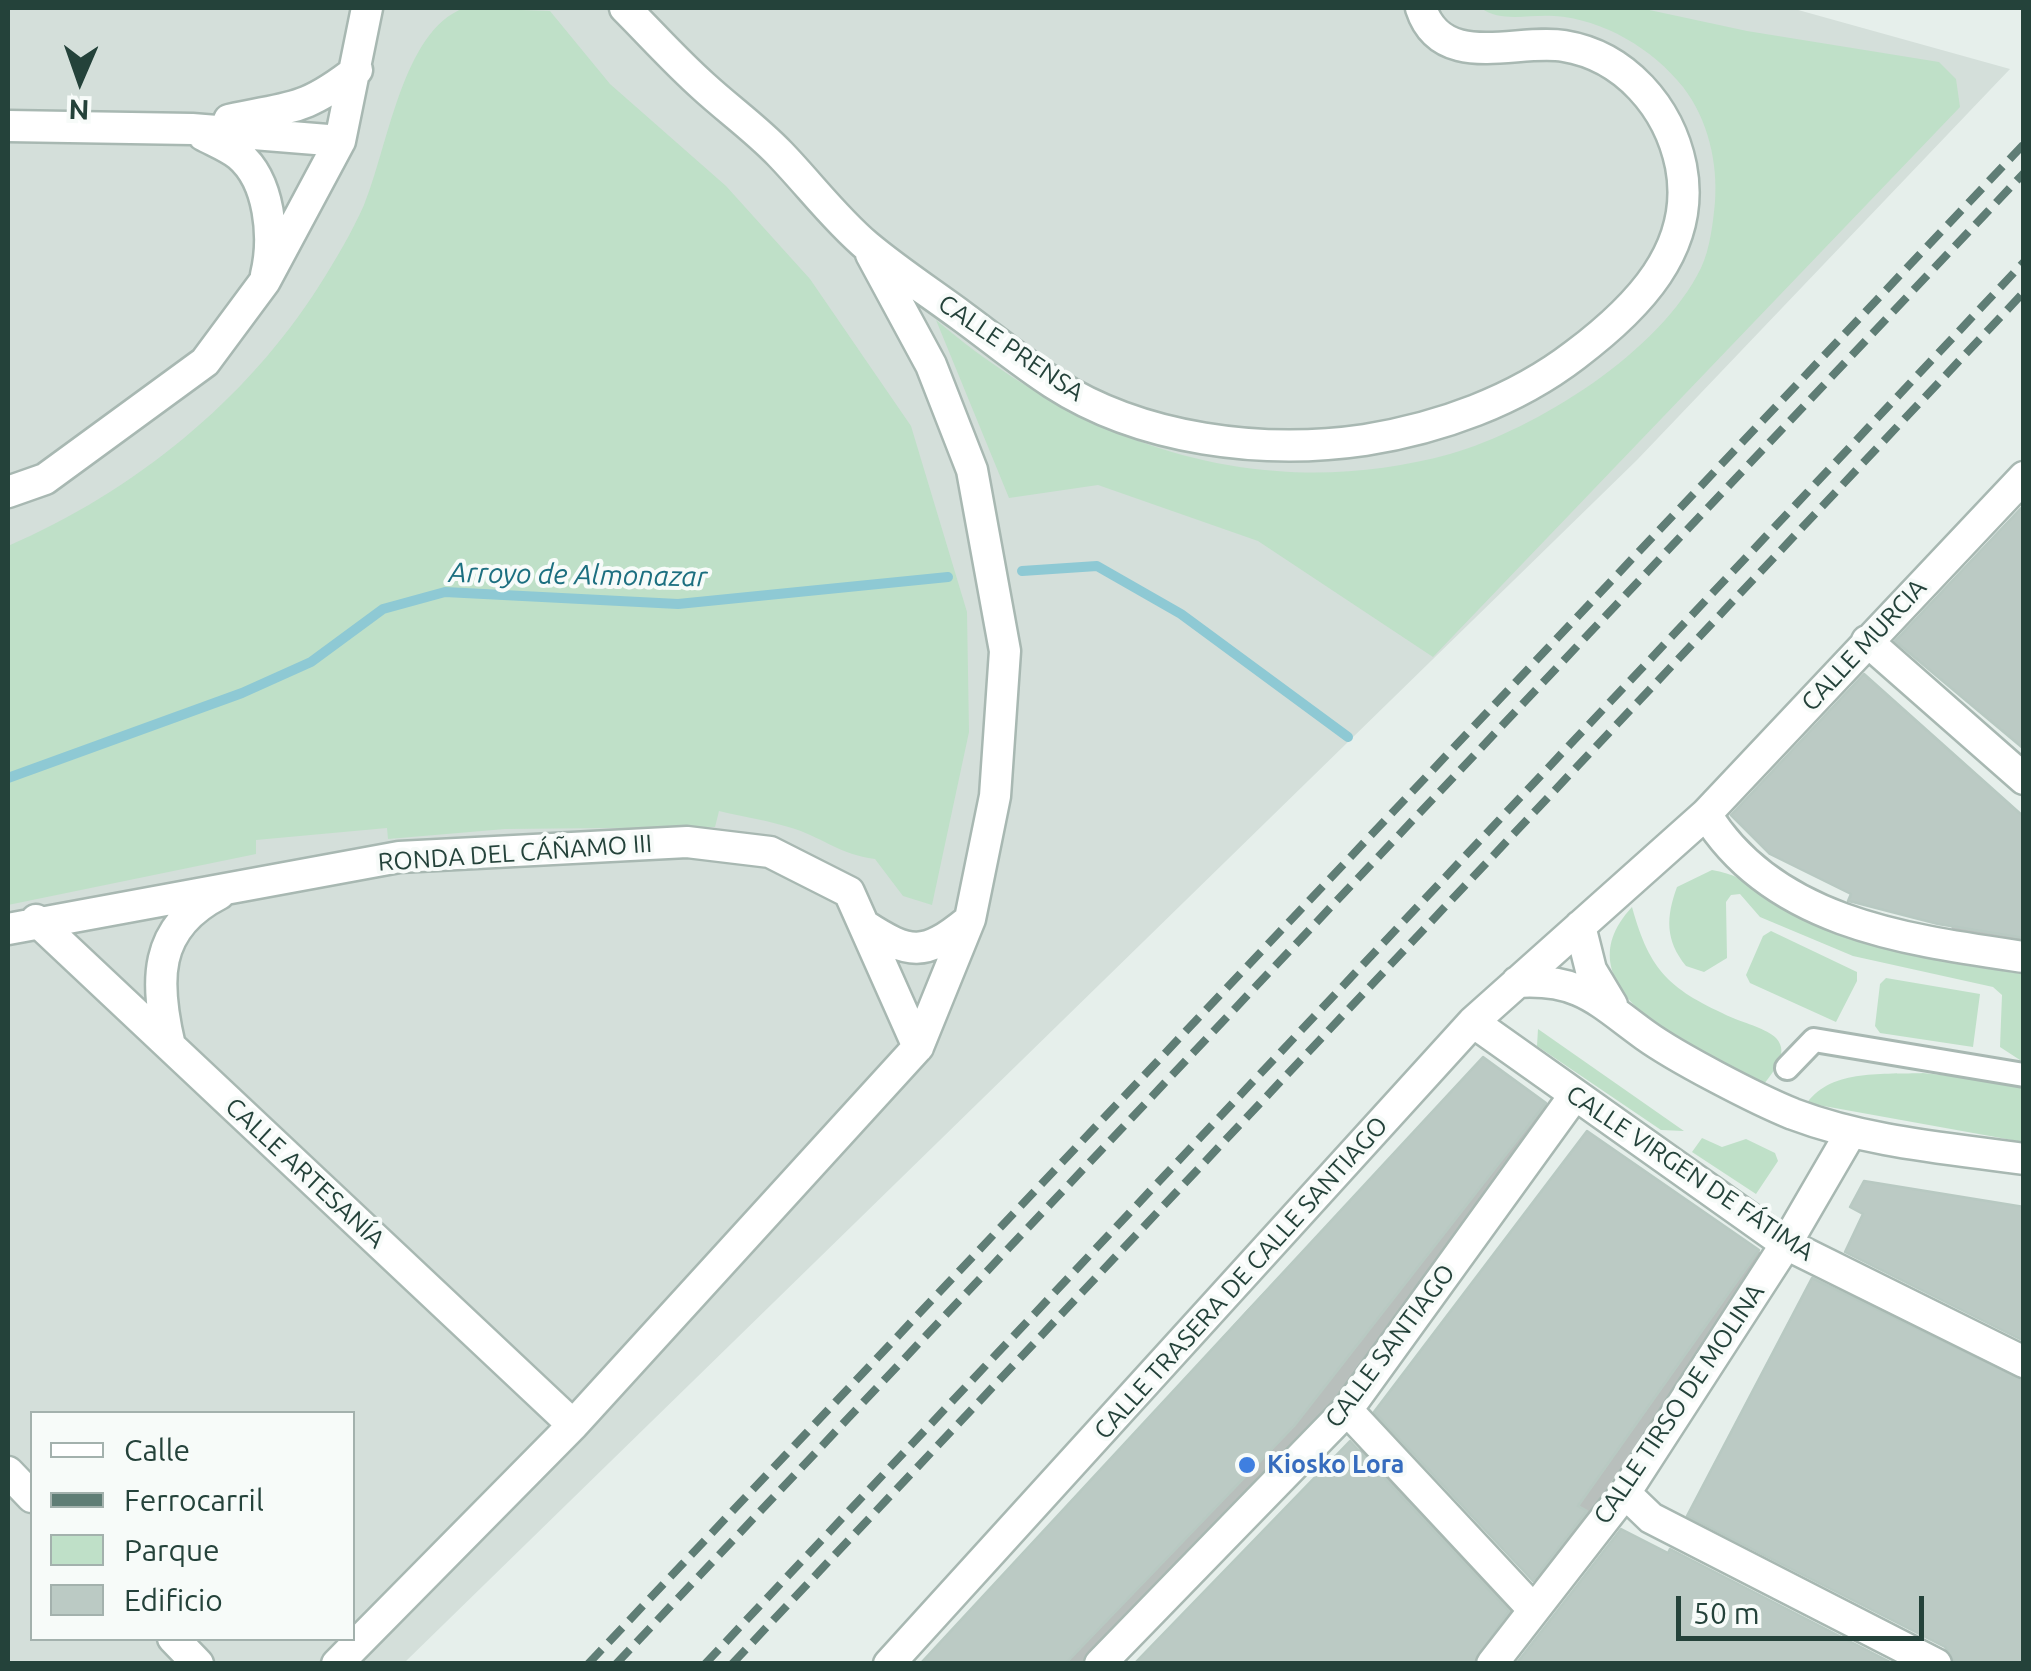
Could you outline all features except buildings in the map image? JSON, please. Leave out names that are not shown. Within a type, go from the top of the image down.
[{"type":"street","points":[[8,492],[45,478],[204,362],[265,280],[340,141],[367,8]]},
{"type":"street","name":"CALLE PRENSA","points":[[625,8],[700,84],[776,150],[866,245],[1054,384],[1106,410],[1155,426],[1274,446],[1338,444],[1400,434],[1494,403],[1542,381],[1594,341],[1665,267],[1683,219],[1682,168],[1655,102],[1629,75],[1601,58],[1564,46],[1489,51],[1458,44],[1426,22],[1421,8]]},
{"type":"street","points":[[192,129],[279,113],[318,100],[357,70]]},
{"type":"street","points":[[8,126],[192,129],[340,141]]},
{"type":"street","points":[[192,129],[239,155],[263,188],[269,232],[265,280]]},
{"type":"street","points":[[337,1664],[573,1425],[918,1047],[970,919],[995,796],[1005,651],[972,470],[931,366],[866,245]]},
{"type":"street","name":"CALLE MURCIA","points":[[1635,876],[1706,814],[2024,477]]},
{"type":"street","points":[[1866,641],[2024,779]]},
{"type":"street","points":[[1706,814],[1725,844],[1806,907],[1896,937],[2024,957]]},
{"type":"street","name":"RONDA DEL CÁÑAMO III","points":[[22,925],[399,857],[687,842],[770,852],[850,892],[918,1047]]},
{"type":"street","points":[[1635,876],[1678,854],[1725,844]]},
{"type":"street","name":"CALLE TRASERA DE CALLE SANTIAGO","points":[[888,1664],[1473,1022],[1635,876]]},
{"type":"street","points":[[170,1046],[159,974],[166,949],[178,926],[193,910],[242,884]]},
{"type":"street","points":[[864,925],[887,942],[914,949],[934,946],[970,919]]},
{"type":"street","name":"CALLE ARTESANÍA","points":[[22,925],[170,1046],[573,1425]]},
{"type":"street","points":[[1580,926],[1591,970],[1614,1007]]},
{"type":"street","points":[[1517,982],[1546,980],[1581,988],[1614,1007],[1647,1036],[1762,1098],[1850,1134],[2024,1159]]},
{"type":"street","name":"CALLE VIRGEN DE FÁTIMA","points":[[1473,1022],[1786,1244],[2024,1362]]},
{"type":"street","points":[[1787,1068],[1814,1040],[2024,1074]]},
{"type":"street","name":"CALLE SANTIAGO","points":[[1100,1664],[1347,1410],[1574,1096]]},
{"type":"street","name":"CALLE TIRSO DE MOLINA","points":[[1492,1664],[1625,1493],[1786,1244],[1850,1134]]},
{"type":"street","points":[[1347,1410],[1532,1608]]},
{"type":"street","points":[[8,1472],[30,1495]]},
{"type":"street","points":[[1625,1493],[1652,1518],[1936,1664]]},
{"type":"street","name":"CALLE TRASERA DE CALLE SANTIAGO","points":[[866,1664],[1009,1535]]},
{"type":"street","points":[[176,1641],[198,1664]]},
{"type":"shaded area","points":[[8,8],[1791,8],[2010,69],[1637,460],[404,1663],[8,1664]]},
{"type":"green space","points":[[464,8],[550,11],[610,84],[726,186],[810,279],[911,426],[967,612],[969,732],[932,905],[903,896],[875,859],[852,854],[786,826],[719,811],[715,827],[505,829],[388,839],[387,828],[256,840],[256,854],[8,905],[8,546],[99,499],[142,470],[183,439],[257,368],[319,286],[354,226],[411,65],[443,21]]},
{"type":"green space","points":[[1481,8],[1640,8],[1747,31],[1939,62],[1956,79],[1960,107],[1433,657],[1258,541],[1098,485],[1009,498],[936,320],[1012,377],[1095,423],[1183,455],[1230,465],[1298,472],[1342,472],[1408,464],[1484,442],[1557,406],[1593,383],[1657,329],[1701,268],[1712,227],[1716,187],[1713,157],[1692,100],[1657,60],[1608,30],[1572,18],[1507,17]]},
{"type":"green space","points":[[1712,870],[1740,879],[1813,924],[1864,943],[2023,974],[2023,1062],[2000,1047],[2002,995],[1993,987],[1853,956],[1760,917],[1740,894],[1731,895],[1726,902],[1727,958],[1704,972],[1686,966],[1671,937],[1673,898],[1677,887]]},
{"type":"green space","points":[[1632,907],[1647,948],[1666,977],[1694,998],[1776,1038],[1781,1057],[1762,1087],[1674,1037],[1645,1016],[1623,992],[1611,966],[1613,937]]},
{"type":"green space","points":[[1771,931],[1857,972],[1857,981],[1836,1022],[1750,983],[1746,975],[1763,936]]},
{"type":"green space","points":[[1886,978],[1980,994],[1973,1047],[1880,1033],[1875,1026],[1880,984]]},
{"type":"green space","points":[[1538,1029],[1684,1131],[1661,1130],[1537,1046]]},
{"type":"green space","points":[[1923,1073],[2023,1084],[2023,1142],[1807,1103],[1830,1084],[1845,1079]]},
{"type":"green space","points":[[1702,1138],[1722,1147],[1746,1139],[1775,1153],[1778,1161],[1756,1194],[1692,1152]]},
{"type":"waterway","name":"Arroyo de Almonazar","points":[[1022,571],[1097,566],[1181,614],[1348,737]]},
{"type":"waterway","name":"Arroyo de Almonazar","points":[[8,778],[242,693],[311,662],[383,609],[445,592],[678,604],[948,577]]},
{"type":"railway","points":[[588,1664],[2024,144]]},
{"type":"railway","points":[[616,1664],[2024,173]]},
{"type":"railway","points":[[705,1664],[2024,262]]},
{"type":"railway","points":[[732,1664],[2024,292]]},
{"type":"place","name":"Kiosko Lora","points":[[1247,1465]]}]
